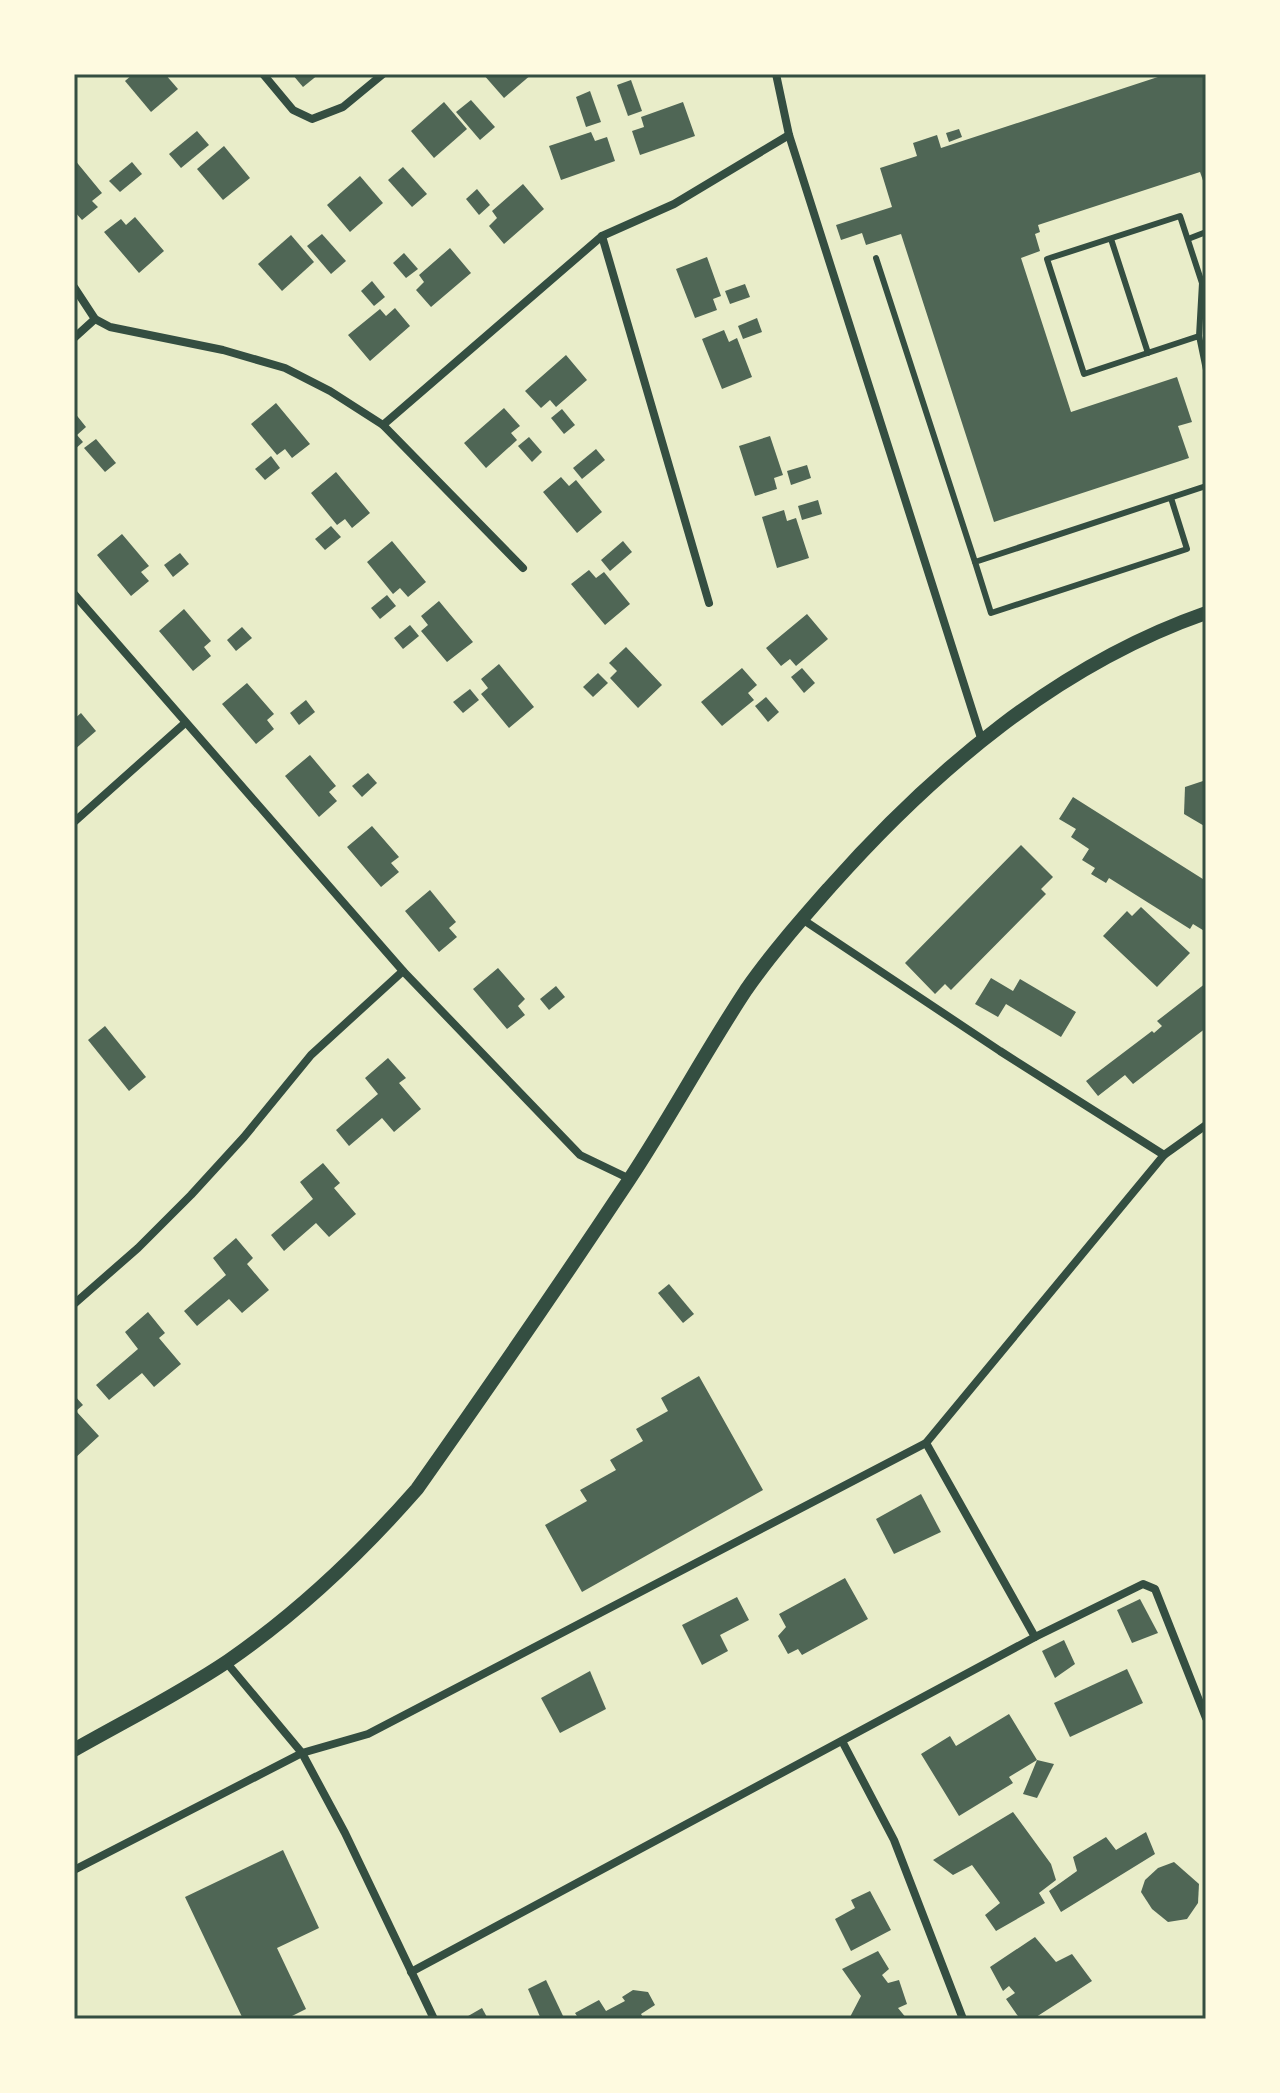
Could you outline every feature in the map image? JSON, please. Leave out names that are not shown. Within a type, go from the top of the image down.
[{"type":"street","points":[[263,74],[293,110],[312,119],[343,107],[383,74]]},
{"type":"street","points":[[776,74],[789,135],[982,742]]},
{"type":"street","points":[[383,425],[602,236],[674,204],[789,135]]},
{"type":"street","points":[[602,236],[709,603]]},
{"type":"street","points":[[74,287],[95,319],[126,332],[223,350],[285,368],[330,391],[383,425],[523,568]]},
{"type":"street","points":[[74,338],[95,319]]},
{"type":"street","points":[[74,594],[403,971],[580,1155],[630,1179]]},
{"type":"street","points":[[74,1750],[226,1662],[312,1597],[417,1489],[630,1179],[747,988],[802,919],[903,810],[1050,689],[1105,657],[1171,625],[1206,613]]},
{"type":"street","points":[[74,822],[185,723]]},
{"type":"street","points":[[802,919],[1000,1051],[1164,1155]]},
{"type":"street","points":[[74,1304],[138,1248],[191,1195],[244,1137],[311,1055],[403,971]]},
{"type":"street","points":[[74,1870],[302,1753],[368,1734],[926,1443],[1164,1155],[1206,1125]]},
{"type":"street","points":[[926,1443],[1035,1637]]},
{"type":"street","points":[[411,1972],[1035,1637],[1143,1584],[1150,1585],[1159,1597],[1206,1718]]},
{"type":"street","points":[[226,1662],[302,1753],[345,1833],[434,2019]]},
{"type":"street","points":[[842,1741],[894,1840],[963,2019]]},
{"type":"lane","points":[[1199,336],[1084,374],[1047,259],[1180,216],[1202,283],[1199,336],[1206,370]]},
{"type":"lane","points":[[1188,239],[1206,232]]},
{"type":"lane","points":[[1111,239],[1148,353]]},
{"type":"lane","points":[[876,258],[991,613],[1187,549],[1171,498]]},
{"type":"lane","points":[[975,562],[1206,486]]},
{"type":"building","points":[[133,74],[165,74],[178,89],[151,112],[125,81]]},
{"type":"building","points":[[292,74],[319,74],[303,87]]},
{"type":"building","points":[[483,74],[532,74],[504,98]]},
{"type":"building","points":[[1167,74],[1206,74],[1206,189],[1200,172],[1038,225],[1040,232],[1035,234],[1040,251],[1021,258],[1071,412],[1177,377],[1192,422],[1178,426],[1189,458],[994,522],[901,234],[866,245],[862,233],[841,240],[836,225],[892,207],[880,168],[917,156],[913,143],[937,135],[941,148]]},
{"type":"building","points":[[631,80],[642,111],[628,116],[617,85]]},
{"type":"building","points":[[590,91],[601,122],[586,127],[576,97]]},
{"type":"building","points":[[471,100],[495,127],[480,140],[456,112]]},
{"type":"building","points":[[444,102],[467,129],[434,158],[411,131]]},
{"type":"building","points":[[683,102],[695,136],[640,155],[632,131],[644,127],[641,117]]},
{"type":"building","points":[[959,129],[962,137],[949,142],[946,133]]},
{"type":"building","points":[[197,131],[209,145],[181,168],[169,154]]},
{"type":"building","points":[[591,132],[595,141],[607,137],[615,161],[561,180],[549,146]]},
{"type":"building","points":[[224,146],[250,178],[223,200],[197,169]]},
{"type":"building","points":[[74,159],[102,193],[92,201],[98,207],[82,220],[74,211]]},
{"type":"building","points":[[132,162],[142,174],[120,192],[109,181]]},
{"type":"building","points":[[403,167],[427,194],[412,207],[388,180]]},
{"type":"building","points":[[360,176],[383,203],[350,232],[327,205]]},
{"type":"building","points":[[523,184],[544,209],[504,244],[489,226],[497,218],[492,211]]},
{"type":"building","points":[[477,189],[490,205],[479,215],[466,199]]},
{"type":"building","points":[[135,217],[164,251],[139,273],[104,232],[121,219],[126,225]]},
{"type":"building","points":[[322,234],[346,261],[331,274],[307,246]]},
{"type":"building","points":[[291,235],[314,262],[282,291],[258,264]]},
{"type":"building","points":[[450,248],[471,273],[431,307],[416,290],[424,282],[419,275]]},
{"type":"building","points":[[404,253],[418,269],[406,278],[393,263]]},
{"type":"building","points":[[707,257],[721,296],[713,299],[717,310],[695,318],[676,269]]},
{"type":"building","points":[[372,281],[385,297],[374,306],[361,291]]},
{"type":"building","points":[[745,284],[750,297],[730,304],[725,291]]},
{"type":"building","points":[[395,308],[410,326],[370,361],[348,335],[380,309],[386,316]]},
{"type":"building","points":[[757,318],[762,332],[743,339],[738,326]]},
{"type":"building","points":[[724,330],[729,342],[737,338],[752,377],[722,389],[702,339]]},
{"type":"building","points":[[566,355],[587,380],[556,407],[550,400],[541,408],[525,391]]},
{"type":"building","points":[[276,403],[310,444],[292,458],[285,449],[277,455],[251,424]]},
{"type":"building","points":[[504,408],[520,426],[511,433],[517,440],[486,468],[464,443]]},
{"type":"building","points":[[562,409],[575,425],[564,434],[551,418]]},
{"type":"building","points":[[74,412],[86,427],[77,435],[83,442],[74,450]]},
{"type":"building","points":[[770,436],[783,475],[774,478],[777,489],[755,496],[739,446]]},
{"type":"building","points":[[529,437],[542,452],[532,462],[518,446]]},
{"type":"building","points":[[96,439],[116,463],[105,472],[84,448]]},
{"type":"building","points":[[596,449],[605,460],[582,479],[573,468]]},
{"type":"building","points":[[271,456],[280,468],[265,480],[255,469]]},
{"type":"building","points":[[807,465],[811,478],[791,485],[787,471]]},
{"type":"building","points":[[336,472],[370,513],[352,528],[345,519],[337,525],[311,493]]},
{"type":"building","points":[[561,477],[569,486],[576,480],[602,512],[577,533],[543,492]]},
{"type":"building","points":[[818,500],[822,514],[802,520],[798,506]]},
{"type":"building","points":[[784,510],[787,521],[796,518],[809,558],[777,568],[762,517]]},
{"type":"building","points":[[331,526],[341,537],[325,550],[315,539]]},
{"type":"building","points":[[122,534],[149,566],[141,572],[149,581],[131,596],[97,555]]},
{"type":"building","points":[[392,541],[426,582],[408,597],[400,588],[393,594],[367,562]]},
{"type":"building","points":[[623,541],[632,552],[610,571],[601,560]]},
{"type":"building","points":[[180,553],[189,564],[173,577],[164,565]]},
{"type":"building","points":[[589,570],[596,578],[604,572],[630,604],[605,625],[571,584]]},
{"type":"building","points":[[387,595],[396,606],[380,619],[371,608]]},
{"type":"building","points":[[439,601],[473,642],[447,662],[421,631],[428,625],[421,616]]},
{"type":"building","points":[[184,609],[211,641],[204,647],[211,656],[193,671],[159,631]]},
{"type":"building","points":[[807,614],[828,639],[796,666],[790,659],[781,666],[766,648]]},
{"type":"building","points":[[410,625],[419,636],[403,649],[394,638]]},
{"type":"building","points":[[242,627],[252,638],[236,651],[227,640]]},
{"type":"building","points":[[626,647],[662,685],[638,708],[610,678],[617,671],[609,663]]},
{"type":"building","points":[[499,664],[534,707],[509,728],[481,694],[488,688],[481,679]]},
{"type":"building","points":[[742,668],[757,685],[748,693],[754,700],[722,726],[701,702]]},
{"type":"building","points":[[802,668],[815,683],[804,693],[791,677]]},
{"type":"building","points":[[598,673],[608,683],[593,697],[583,687]]},
{"type":"building","points":[[247,683],[274,714],[267,720],[274,729],[256,744],[222,704]]},
{"type":"building","points":[[470,689],[479,700],[463,713],[453,702]]},
{"type":"building","points":[[766,697],[779,712],[768,722],[755,706]]},
{"type":"building","points":[[306,700],[315,712],[299,725],[290,713]]},
{"type":"building","points":[[81,713],[96,731],[74,750],[74,719]]},
{"type":"building","points":[[310,755],[336,786],[329,792],[337,801],[319,817],[285,776]]},
{"type":"building","points":[[368,773],[377,783],[362,797],[352,786]]},
{"type":"building","points":[[1206,780],[1206,827],[1184,814],[1185,787]]},
{"type":"building","points":[[1073,797],[1206,881],[1206,932],[1193,924],[1190,929],[1109,878],[1106,883],[1091,874],[1095,868],[1082,860],[1089,849],[1071,837],[1076,829],[1059,819]]},
{"type":"building","points":[[372,826],[399,857],[391,863],[399,872],[381,887],[347,847]]},
{"type":"building","points":[[1021,845],[1053,877],[1041,889],[1046,894],[951,990],[945,984],[935,994],[905,963]]},
{"type":"building","points":[[430,890],[456,922],[449,928],[457,937],[439,952],[405,911]]},
{"type":"building","points":[[1141,907],[1190,953],[1157,987],[1103,936],[1127,911],[1132,916]]},
{"type":"building","points":[[498,968],[525,999],[518,1006],[525,1015],[507,1029],[473,989]]},
{"type":"building","points":[[991,978],[1013,991],[1020,979],[1076,1012],[1061,1037],[1006,1004],[998,1017],[975,1004]]},
{"type":"building","points":[[1206,983],[1206,1028],[1133,1084],[1125,1075],[1098,1096],[1086,1081],[1152,1031],[1154,1033],[1162,1026],[1157,1021]]},
{"type":"building","points":[[556,986],[565,997],[549,1010],[540,999]]},
{"type":"building","points":[[105,1026],[146,1077],[129,1091],[88,1040]]},
{"type":"building","points":[[388,1058],[406,1078],[399,1083],[421,1109],[394,1132],[382,1118],[349,1146],[336,1130],[378,1094],[365,1078]]},
{"type":"building","points":[[323,1163],[340,1183],[334,1188],[356,1214],[329,1237],[316,1223],[284,1251],[271,1235],[313,1199],[300,1182]]},
{"type":"building","points":[[236,1238],[253,1258],[247,1264],[269,1290],[242,1313],[229,1299],[197,1326],[184,1311],[226,1275],[213,1258]]},
{"type":"building","points":[[669,1284],[694,1314],[683,1323],[658,1293]]},
{"type":"building","points":[[148,1312],[165,1333],[159,1338],[181,1364],[154,1387],[142,1373],[109,1400],[96,1385],[138,1349],[125,1332]]},
{"type":"building","points":[[699,1376],[763,1490],[582,1592],[545,1525],[587,1501],[580,1490],[616,1470],[610,1460],[643,1441],[636,1429],[668,1411],[661,1398]]},
{"type":"building","points":[[74,1395],[83,1405],[76,1411],[99,1436],[74,1459]]},
{"type":"building","points":[[921,1494],[941,1532],[894,1554],[876,1519]]},
{"type":"building","points":[[845,1578],[868,1619],[802,1655],[798,1649],[788,1654],[778,1636],[786,1627],[779,1614]]},
{"type":"building","points":[[737,1597],[749,1620],[720,1635],[728,1651],[702,1665],[682,1625]]},
{"type":"building","points":[[1140,1599],[1158,1633],[1132,1643],[1117,1610]]},
{"type":"building","points":[[1064,1640],[1075,1664],[1055,1678],[1042,1651]]},
{"type":"building","points":[[1127,1669],[1143,1703],[1070,1737],[1054,1703]]},
{"type":"building","points":[[590,1671],[606,1709],[560,1733],[541,1698]]},
{"type":"building","points":[[1009,1714],[1037,1760],[1009,1777],[1013,1783],[959,1816],[921,1754],[950,1736],[956,1746]]},
{"type":"building","points":[[1037,1760],[1054,1764],[1037,1798],[1023,1794]]},
{"type":"building","points":[[1013,1812],[1051,1864],[1056,1880],[1039,1893],[1045,1903],[996,1931],[985,1915],[1000,1903],[972,1865],[953,1875],[933,1860]]},
{"type":"building","points":[[1146,1832],[1155,1854],[1061,1912],[1049,1891],[1077,1871],[1073,1857],[1106,1837],[1116,1850]]},
{"type":"building","points":[[283,1850],[319,1928],[277,1948],[306,2009],[286,2019],[243,2019],[185,1897]]},
{"type":"building","points":[[1174,1862],[1199,1884],[1198,1903],[1187,1919],[1168,1922],[1152,1909],[1141,1892],[1145,1880],[1158,1868]]},
{"type":"building","points":[[870,1891],[891,1930],[851,1951],[835,1919],[855,1908],[851,1900]]},
{"type":"building","points":[[1035,1937],[1056,1962],[1072,1954],[1092,1981],[1033,2019],[1020,2019],[1006,1999],[1015,1993],[1009,1986],[1003,1991],[990,1967]]},
{"type":"building","points":[[878,1951],[889,1969],[882,1975],[888,1983],[899,1980],[907,2004],[898,2008],[907,2019],[850,2017],[861,1996],[842,1969]]},
{"type":"building","points":[[546,1980],[564,2018],[541,2019],[528,1989]]},
{"type":"building","points":[[633,1990],[648,1992],[655,2005],[641,2014],[644,2019],[579,2019],[575,2013],[599,2000],[606,2011],[625,2001],[622,1997]]},
{"type":"building","points":[[482,2008],[488,2019],[463,2019]]}]
